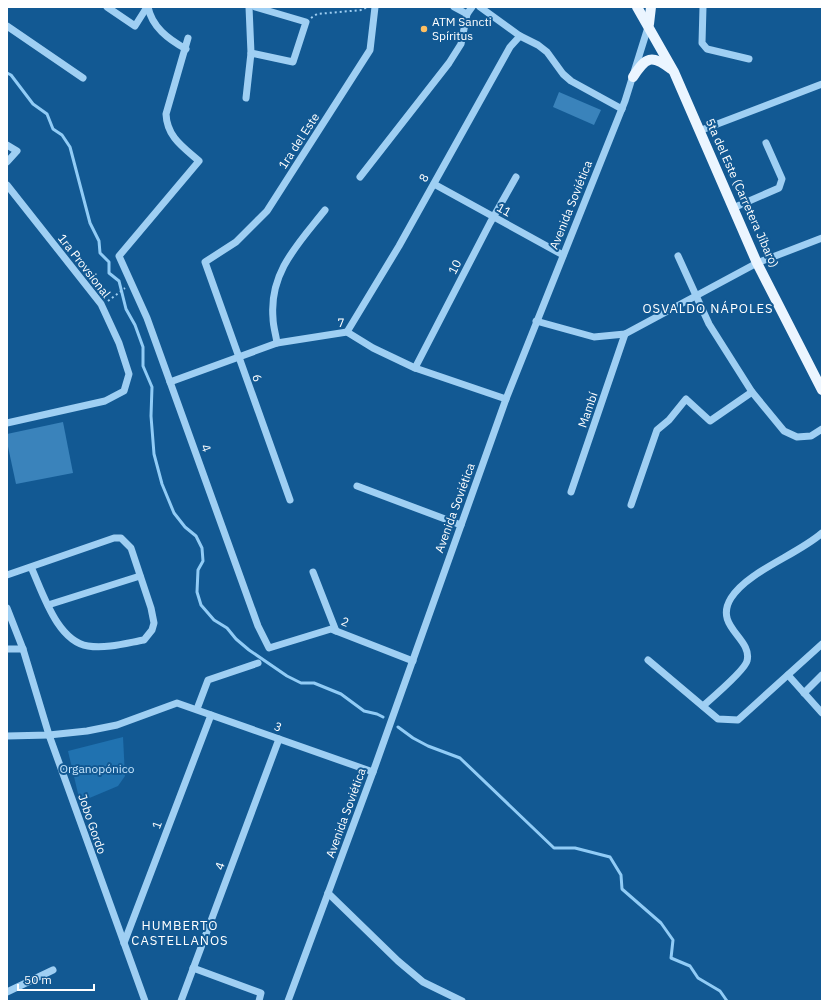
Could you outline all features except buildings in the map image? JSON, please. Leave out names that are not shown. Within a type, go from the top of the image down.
[{"type":"main road","name":"5ta del Este (Carretera Jíbaro)","points":[[637,7],[649,24],[674,72],[757,264],[822,390]]},
{"type":"main road","points":[[649,24],[651,7]]},
{"type":"main road","points":[[633,77],[640,67],[652,58],[658,60],[674,72]]},
{"type":"street","points":[[107,7],[135,26],[148,7]]},
{"type":"street","points":[[148,7],[155,26],[174,42],[186,49],[188,38]]},
{"type":"street","points":[[246,98],[251,53],[249,7]]},
{"type":"street","points":[[251,53],[293,62],[306,22],[255,7]]},
{"type":"street","name":"1ra del Este","points":[[205,262],[236,242],[267,211],[370,50],[375,7]]},
{"type":"street","points":[[454,7],[467,14]]},
{"type":"street","points":[[360,177],[449,63],[461,44],[467,14],[472,7]]},
{"type":"street","points":[[480,7],[520,36],[538,45],[547,52],[563,74],[571,81],[622,109]]},
{"type":"street","points":[[703,7],[702,42],[707,49],[749,59]]},
{"type":"street","name":"Avenida Soviética","points":[[288,1001],[373,772],[506,399],[622,109],[649,24]]},
{"type":"street","points":[[7,26],[83,78]]},
{"type":"street","name":"8","points":[[347,332],[399,246],[510,47],[520,36]]},
{"type":"street","name":"4","points":[[186,49],[166,114],[167,125],[172,137],[199,161],[119,256],[147,318],[258,626],[269,648]]},
{"type":"street","points":[[700,131],[822,84]]},
{"type":"street","points":[[733,208],[779,188],[782,179],[766,142]]},
{"type":"street","points":[[7,144],[17,151],[7,162]]},
{"type":"street","name":"10","points":[[415,368],[493,217],[516,177]]},
{"type":"street","name":"11","points":[[434,184],[563,255]]},
{"type":"street","name":"1ra Provsional","points":[[7,185],[101,304],[119,343],[129,374],[124,391],[105,401],[7,423]]},
{"type":"street","points":[[277,343],[273,318],[273,298],[278,277],[285,261],[325,210]]},
{"type":"street","points":[[536,321],[594,337],[625,334],[757,264],[822,238]]},
{"type":"street","points":[[678,256],[698,296],[709,324],[752,392],[784,431],[797,437],[810,436],[822,429]]},
{"type":"street","name":"6","points":[[205,262],[290,500]]},
{"type":"street","name":"7","points":[[170,382],[277,343],[347,332],[373,348],[415,368],[506,399]]},
{"type":"street","name":"Mambí","points":[[571,492],[625,334]]},
{"type":"street","points":[[631,505],[657,430],[686,399],[710,421],[752,392]]},
{"type":"street","points":[[357,486],[461,525]]},
{"type":"street","points":[[703,706],[740,671],[747,662],[748,650],[727,622],[727,607],[731,598],[747,582],[822,533]]},
{"type":"street","points":[[7,575],[114,538],[121,538],[131,548],[151,608],[154,623],[152,630],[144,640],[90,647],[80,644],[66,635],[48,605],[31,567]]},
{"type":"street","points":[[313,572],[336,631]]},
{"type":"street","points":[[48,605],[140,576]]},
{"type":"street","name":"Jobo Gordo","points":[[7,608],[23,649],[49,735],[145,1001]]},
{"type":"street","name":"2","points":[[269,648],[331,629],[413,660]]},
{"type":"street","points":[[648,660],[718,719],[728,721],[738,720],[822,644]]},
{"type":"street","points":[[7,649],[23,649]]},
{"type":"street","points":[[197,709],[208,680],[258,663]]},
{"type":"street","points":[[788,675],[822,713]]},
{"type":"street","points":[[804,693],[822,675]]},
{"type":"street","name":"3","points":[[49,735],[87,731],[117,725],[177,703],[373,772]]},
{"type":"street","name":"1","points":[[124,943],[211,715]]},
{"type":"street","points":[[7,736],[49,735]]},
{"type":"street","name":"4","points":[[181,1001],[279,739]]},
{"type":"street","points":[[328,893],[398,961],[423,982],[462,1001]]},
{"type":"street","points":[[193,968],[262,993],[259,1001]]},
{"type":"street","points":[[7,992],[53,970]]},
{"type":"path","points":[[306,22],[317,14],[362,10],[368,7]]},
{"type":"path","points":[[115,296],[131,284]]},
{"type":"green space","name":"Organopónico","points":[[123,737],[125,776],[118,786],[80,802],[68,751]]},
{"type":"waterway","points":[[7,73],[11,75],[33,104],[47,114],[53,129],[62,135],[70,147],[90,223],[99,241],[100,253],[109,262],[109,273],[119,281],[126,309],[135,325],[143,347],[143,366],[152,387],[151,416],[154,454],[162,484],[174,513],[185,527],[196,536],[202,548],[203,561],[198,570],[197,592],[201,605],[214,620],[227,628],[236,639],[249,650],[287,676],[301,683],[314,683],[341,694],[364,711],[383,717]]},
{"type":"waterway","points":[[398,727],[413,738],[428,746],[460,758],[554,848],[575,848],[610,857],[621,875],[622,889],[661,923],[673,940],[671,958],[690,966],[698,978],[720,991],[727,1001]]},
{"type":"place","name":"ATM Sancti Spíritus","points":[[424,29]]},
{"type":"district","name":"OSVALDO NÁPOLES","points":[[708,308]]},
{"type":"district","name":"HUMBERTO CASTELLANOS","points":[[180,932]]}]
